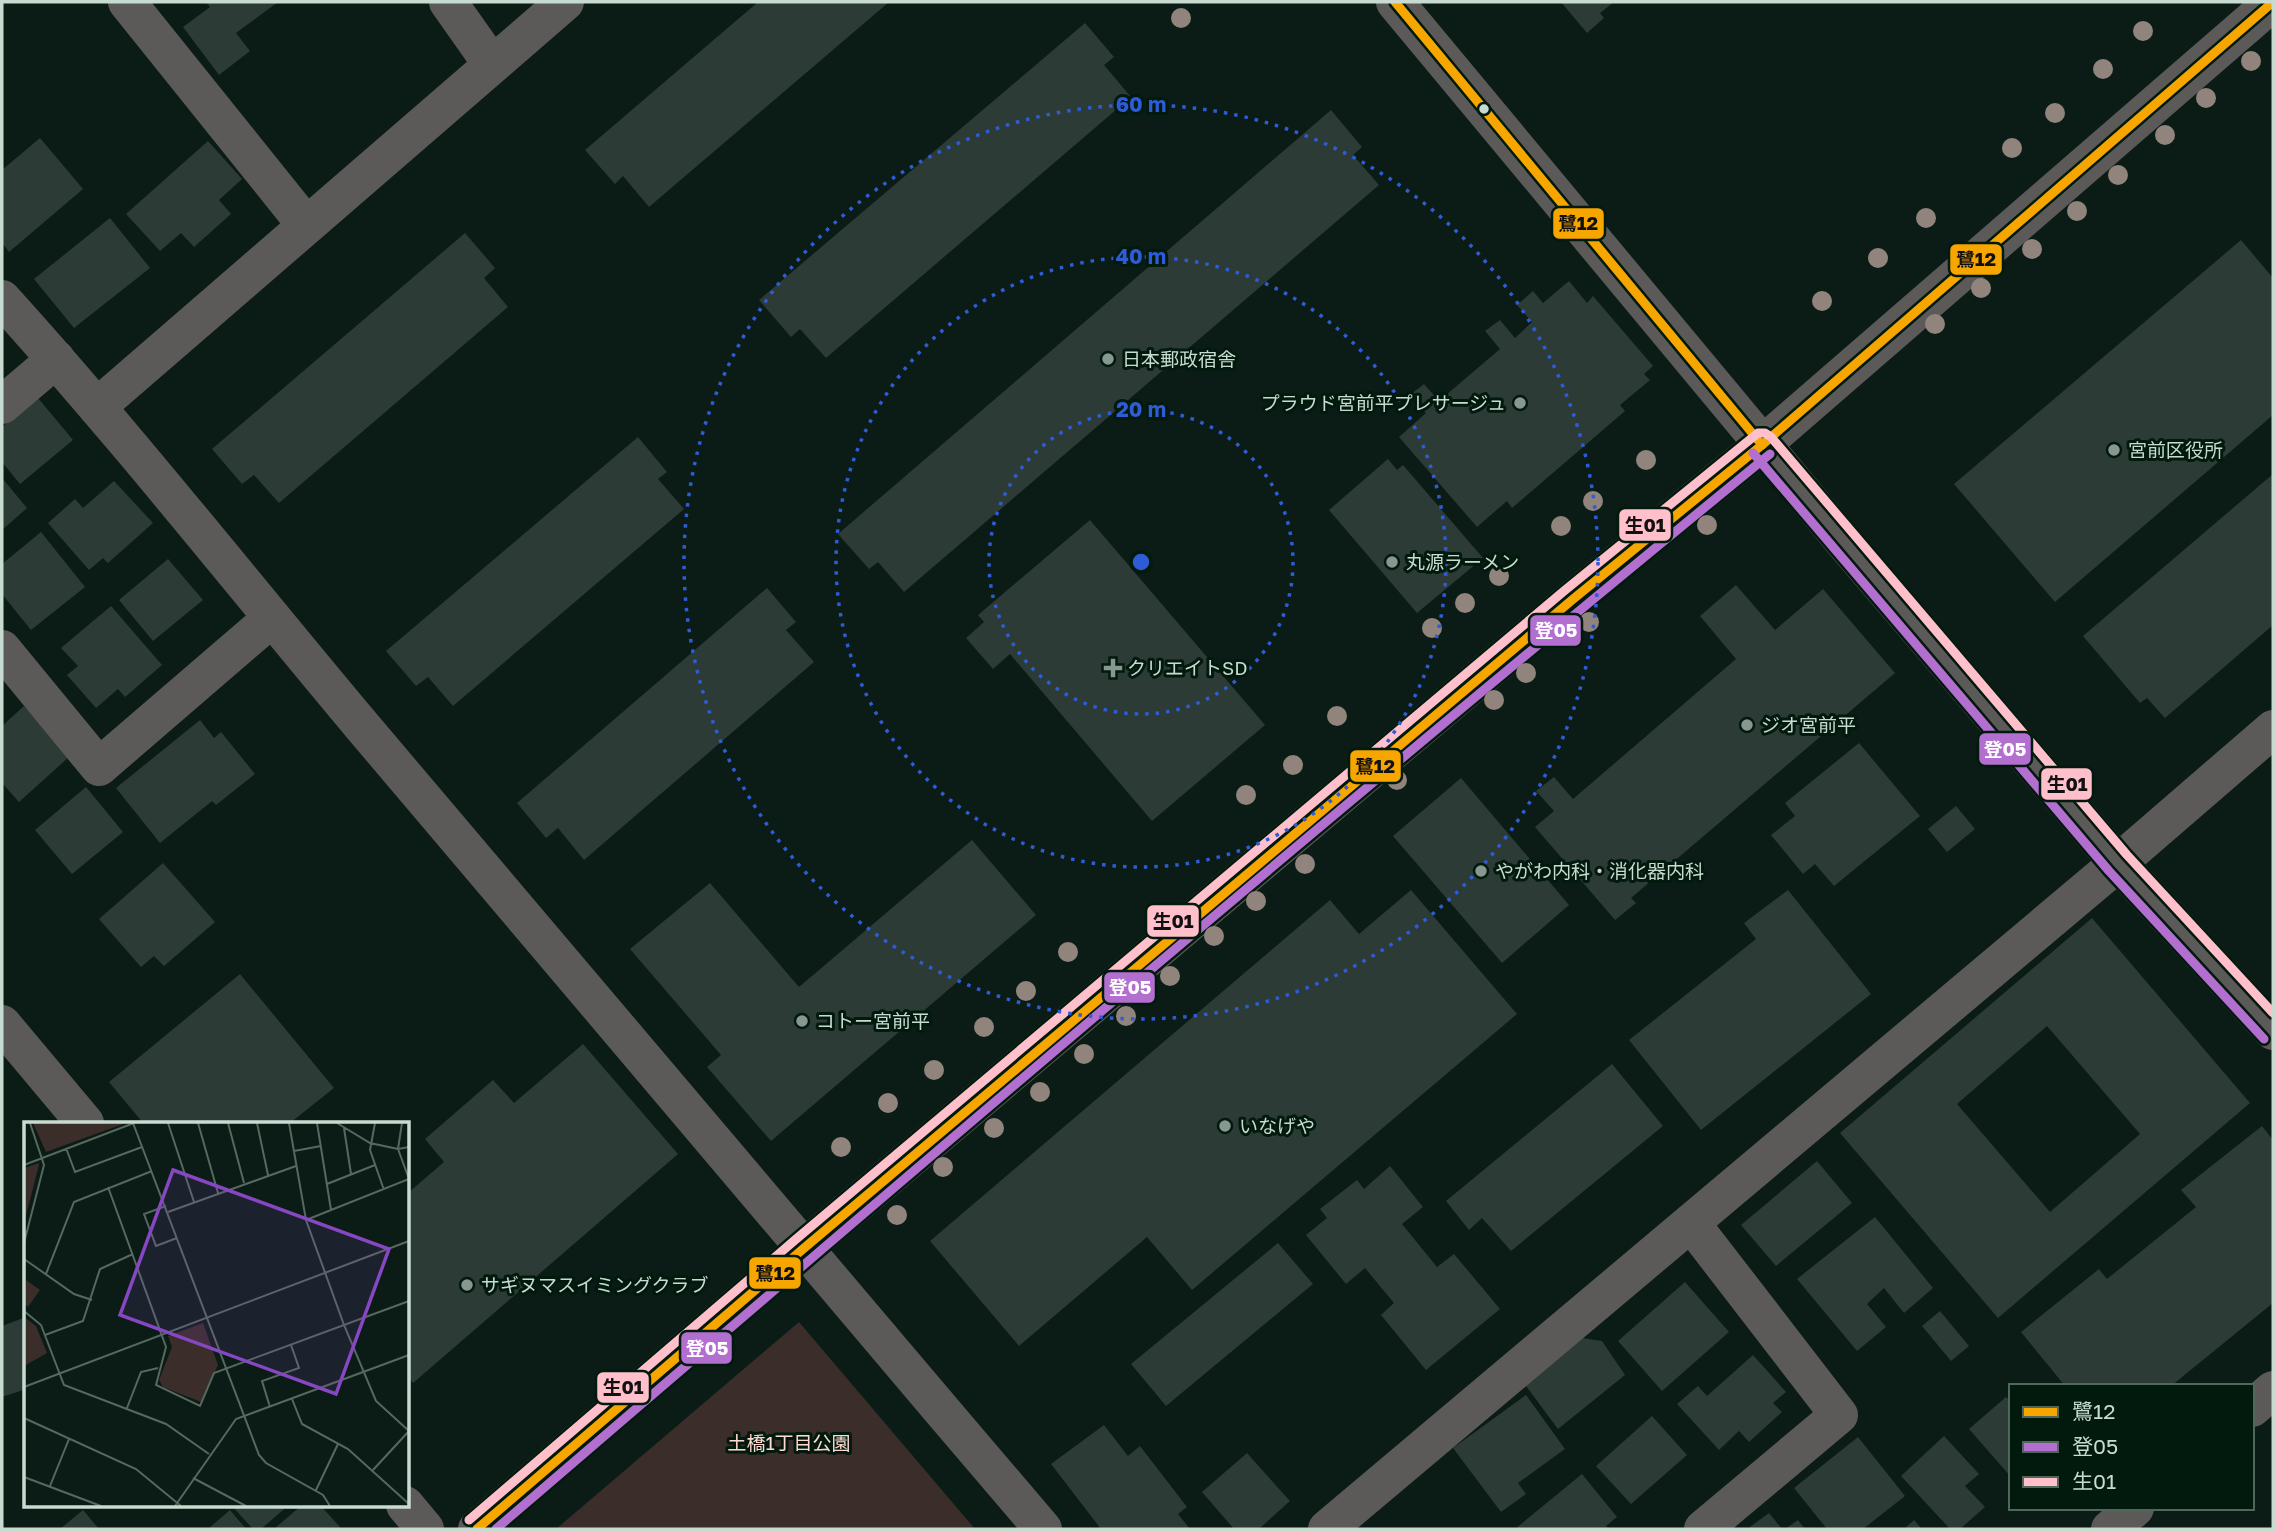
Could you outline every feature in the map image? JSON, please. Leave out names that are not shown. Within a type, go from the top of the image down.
[{"type":"street","points":[[127,2],[306,225]]},
{"type":"street","points":[[449,2],[491,63]]},
{"type":"street","points":[[97,407],[491,63],[565,2]]},
{"type":"street","points":[[477,1529],[803,1249],[1561,609],[1762,445],[2273,2]]},
{"type":"street","points":[[1406,6],[1762,445],[2118,863],[2273,1031]]},
{"type":"street","points":[[2,299],[97,407],[803,1249],[1043,1529]]},
{"type":"street","points":[[2,404],[56,359]]},
{"type":"street","points":[[2,649],[99,767],[272,618]]},
{"type":"street","points":[[1327,1529],[2118,863],[2273,729]]},
{"type":"street","points":[[2,1024],[84,1122]]},
{"type":"street","points":[[1691,1223],[1839,1415],[1703,1529]]},
{"type":"street","points":[[2254,1406],[2273,1390]]},
{"type":"street","points":[[406,1506],[425,1529]]},
{"type":"street","points":[[2110,1529],[2133,1510]]},
{"type":"green space","name":"土橋1丁目公園","points":[[799,1322],[975,1529],[556,1529]]},
{"type":"building","points":[[206,2],[278,2],[236,33],[250,51],[219,75],[183,27],[210,7]]},
{"type":"building","points":[[758,2],[889,2],[649,207],[623,176],[615,184],[585,150]]},
{"type":"building","points":[[1561,2],[1614,2],[1600,13],[1604,18],[1587,33]]},
{"type":"building","points":[[1085,23],[1114,57],[1104,65],[1131,97],[826,358],[800,329],[791,337],[759,300]]},
{"type":"building","name":"日本郵政宿舎","points":[[1331,110],[1362,147],[1353,155],[1379,185],[904,592],[878,562],[869,569],[838,534]]},
{"type":"building","points":[[40,138],[83,189],[9,252],[2,243],[2,170]]},
{"type":"building","points":[[208,141],[242,179],[219,200],[231,214],[194,247],[181,233],[160,251],[126,214]]},
{"type":"building","points":[[110,218],[150,268],[74,328],[34,279]]},
{"type":"building","points":[[465,233],[495,268],[484,278],[508,307],[279,503],[254,475],[242,484],[212,449]]},
{"type":"building","name":"宮前区役所","points":[[2241,240],[2273,278],[2273,415],[2055,602],[1954,484]]},
{"type":"building","name":"プラウド宮前平プレサージュ","points":[[1569,281],[1587,303],[1593,296],[1653,366],[1644,374],[1650,380],[1620,405],[1625,411],[1512,508],[1507,501],[1477,527],[1399,437],[1426,413],[1410,395],[1424,384],[1439,401],[1500,349],[1485,331],[1500,320],[1515,338],[1532,322],[1517,305],[1533,291],[1543,303]]},
{"type":"building","points":[[38,398],[73,440],[20,484],[2,462],[2,427]]},
{"type":"building","points":[[638,437],[667,472],[658,479],[684,509],[453,706],[428,677],[416,686],[386,651]]},
{"type":"building","points":[[1388,459],[1397,470],[1403,465],[1483,558],[1417,613],[1329,510]]},
{"type":"building","name":"宮前区役所","points":[[2273,474],[2273,625],[2165,718],[2147,698],[2140,703],[2083,636]]},
{"type":"building","points":[[2,478],[27,508],[2,530]]},
{"type":"building","points":[[114,481],[153,523],[108,563],[103,558],[89,570],[48,523],[75,499],[83,508]]},
{"type":"building","points":[[1090,520],[1265,725],[1152,821],[1010,654],[993,669],[966,638],[984,622],[978,615]]},
{"type":"building","points":[[41,532],[85,587],[31,630],[2,594],[2,564]]},
{"type":"building","points":[[168,559],[203,600],[153,641],[119,600]]},
{"type":"building","name":"ジオ宮前平","points":[[1736,585],[1775,630],[1823,589],[1895,673],[1631,898],[1636,903],[1615,920],[1535,827],[1554,811],[1536,791],[1554,777],[1573,799],[1736,659],[1700,616]]},
{"type":"building","points":[[767,588],[796,622],[786,630],[814,662],[584,860],[558,828],[546,838],[517,803]]},
{"type":"building","points":[[111,606],[162,665],[125,697],[118,689],[96,708],[67,675],[78,666],[61,648]]},
{"type":"building","points":[[24,706],[70,756],[19,802],[2,783],[2,726]]},
{"type":"building","points":[[200,720],[214,738],[221,732],[255,774],[216,805],[212,801],[160,843],[116,788]]},
{"type":"building","points":[[1859,743],[1920,816],[1834,886],[1815,864],[1803,874],[1771,835],[1795,816],[1785,803]]},
{"type":"building","name":"やがわ内科・消化器内科","points":[[1461,778],[1569,905],[1502,963],[1393,836]]},
{"type":"building","points":[[86,787],[123,832],[72,874],[35,830]]},
{"type":"building","points":[[1956,806],[1975,829],[1947,852],[1928,829]]},
{"type":"building","name":"コトー宮前平","points":[[972,840],[1036,915],[771,1141],[707,1067],[721,1055],[630,949],[710,883],[799,987]]},
{"type":"building","points":[[163,863],[215,922],[164,966],[154,956],[141,967],[99,919]]},
{"type":"building","name":"いなげや","points":[[1411,890],[1517,1014],[1192,1290],[1147,1237],[1019,1346],[930,1241],[1330,900],[1359,934]]},
{"type":"building","points":[[1788,890],[1871,994],[1701,1130],[1629,1040],[1756,939],[1744,923]]},
{"type":"building","points":[[2092,918],[2250,1103],[1998,1318],[1840,1133]],"holes":[[[2047,1026],[2140,1134],[2050,1212],[1957,1104]]]},
{"type":"building","points":[[240,974],[334,1088],[291,1122],[142,1122],[109,1082]]},
{"type":"building","name":"サギヌマスイミングクラブ","points":[[583,1044],[678,1154],[413,1383],[410,1379],[410,1191],[444,1162],[425,1139],[493,1080],[514,1103]]},
{"type":"building","points":[[1612,1064],[1663,1126],[1511,1251],[1482,1218],[1469,1230],[1446,1201]]},
{"type":"building","points":[[2262,1126],[2273,1140],[2273,1303],[2173,1384],[2063,1384],[2021,1332],[2099,1269],[2107,1279],[2196,1207],[2181,1190]]},
{"type":"building","points":[[1817,1161],[1852,1203],[1776,1266],[1741,1225]]},
{"type":"building","points":[[1390,1166],[1423,1207],[1402,1224],[1437,1267],[1454,1254],[1500,1309],[1426,1370],[1381,1315],[1394,1303],[1365,1268],[1346,1284],[1306,1235],[1327,1218],[1320,1209],[1357,1180],[1364,1189]]},
{"type":"building","points":[[1875,1217],[1933,1288],[1904,1313],[1884,1288],[1867,1304],[1886,1327],[1857,1351],[1797,1279]]},
{"type":"building","points":[[1278,1243],[1313,1284],[1166,1406],[1131,1364]]},
{"type":"building","points":[[1685,1282],[1729,1332],[1662,1391],[1618,1341]]},
{"type":"building","points":[[1940,1311],[1969,1346],[1951,1361],[1922,1326]]},
{"type":"building","points":[[24,1318],[24,1390],[2,1397],[2,1326]]},
{"type":"building","points":[[1582,1338],[1602,1341],[1625,1375],[1558,1429],[1526,1386]]},
{"type":"building","points":[[1753,1355],[1786,1392],[1773,1403],[1782,1412],[1749,1442],[1739,1431],[1719,1450],[1677,1404],[1698,1386],[1707,1396]]},
{"type":"building","points":[[1526,1395],[1565,1449],[1518,1483],[1526,1494],[1501,1512],[1453,1448]]},
{"type":"building","points":[[2006,1397],[2009,1400],[2009,1475],[1969,1429]]},
{"type":"building","points":[[1652,1416],[1687,1455],[1631,1504],[1596,1466]]},
{"type":"building","points":[[1104,1425],[1128,1456],[1140,1446],[1187,1507],[1178,1514],[1190,1529],[1101,1529],[1051,1464]]},
{"type":"building","points":[[1944,1436],[1979,1474],[1965,1486],[1985,1507],[1960,1529],[1950,1529],[1901,1476]]},
{"type":"building","points":[[1858,1437],[1905,1496],[1863,1529],[1827,1529],[1794,1488]]},
{"type":"building","points":[[1247,1453],[1290,1501],[1259,1529],[1234,1529],[1202,1492]]},
{"type":"building","points":[[1582,1474],[1617,1517],[1606,1526],[1609,1529],[1515,1529]]},
{"type":"building","points":[[232,1506],[288,1506],[261,1529],[253,1529]]},
{"type":"building","points":[[301,1506],[321,1506],[340,1527],[338,1529],[274,1529]]},
{"type":"building","points":[[83,1510],[99,1529],[60,1529]]},
{"type":"building","points":[[230,1510],[246,1529],[208,1529]]},
{"type":"building","points":[[1769,1513],[1782,1529],[1747,1529]]},
{"type":"building","points":[[1798,1520],[1805,1529],[1785,1529]]},
{"type":"building","points":[[1914,1520],[1922,1529],[1904,1529]]},
{"type":"transit line","name":"鷺12","points":[[1395,2],[1762,445]]},
{"type":"transit line","name":"鷺12","points":[[477,1529],[803,1249],[1572,600],[1762,445],[2273,2]]},
{"type":"transit line","name":"生01","points":[[469,1520],[795,1240],[1564,591],[1758,433],[1771,437],[2127,855],[2273,1013]]},
{"type":"transit line","name":"登05","points":[[1753,453],[2109,871],[2264,1039]]},
{"type":"transit line","name":"登05","points":[[496,1529],[1288,853],[1770,454]]},
{"type":"place","name":"日本郵政宿舎","points":[[1108,359]]},
{"type":"place","name":"プラウド宮前平プレサージュ","points":[[1520,403]]},
{"type":"place","name":"宮前区役所","points":[[2114,450]]},
{"type":"place","name":"丸源ラーメン","points":[[1392,562]]},
{"type":"place","name":"クリエイトSD","points":[[1113,668]]},
{"type":"place","name":"ジオ宮前平","points":[[1747,725]]},
{"type":"place","name":"やがわ内科・消化器内科","points":[[1481,871]]},
{"type":"place","name":"コトー宮前平","points":[[802,1021]]},
{"type":"place","name":"いなげや","points":[[1225,1126]]},
{"type":"place","name":"サギヌマスイミングクラブ","points":[[467,1285]]}]
